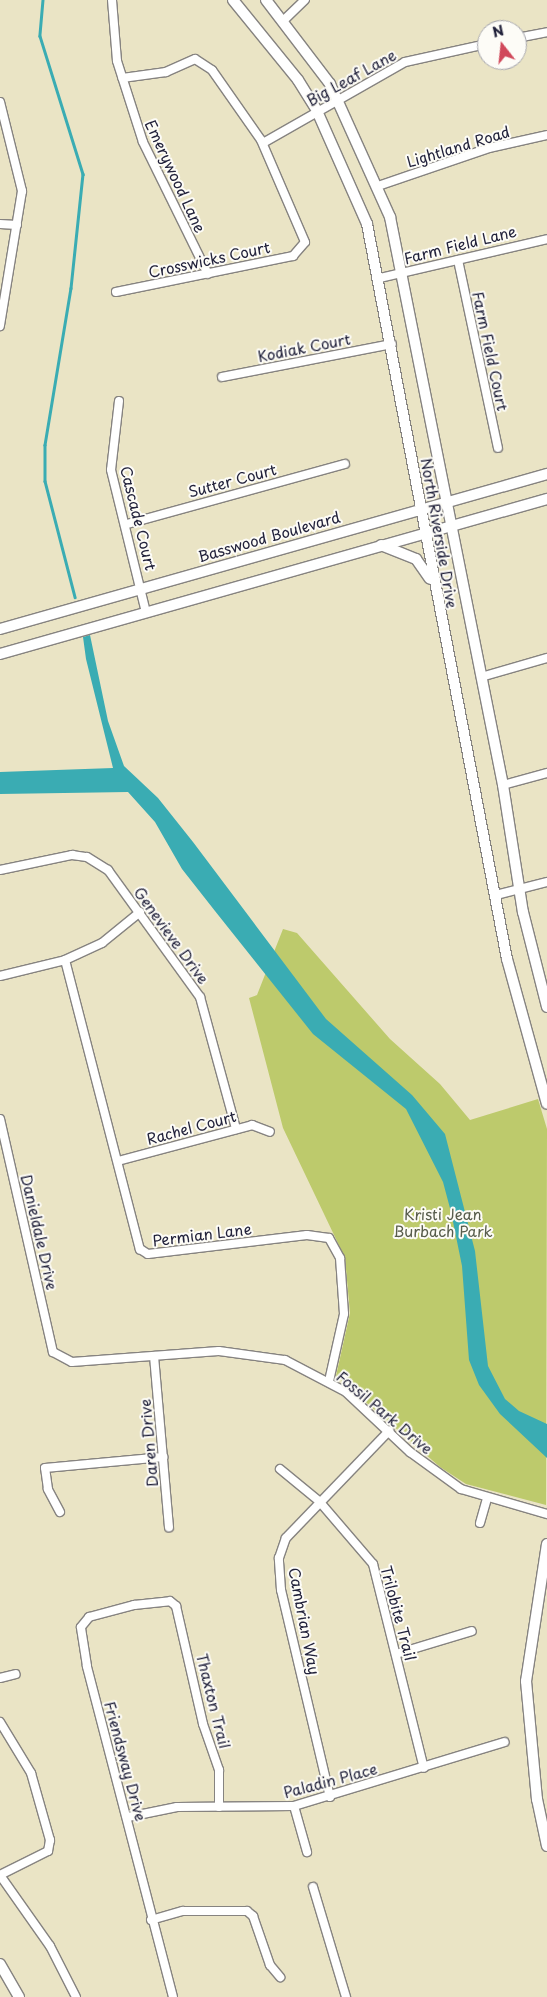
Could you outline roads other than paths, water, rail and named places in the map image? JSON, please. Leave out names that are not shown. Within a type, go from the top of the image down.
[{"type":"main road","name":"North Riverside Drive","points":[[232,0],[298,80],[317,110],[367,224],[380,278],[426,531],[434,586],[507,959],[546,1098]]},
{"type":"main road","name":"North Riverside Drive","points":[[266,0],[284,20],[337,98],[378,186],[403,273],[503,785],[519,889],[545,989],[547,1007]]},
{"type":"main road","name":"Basswood Boulevard","points":[[0,629],[142,587],[547,474]]},
{"type":"main road","points":[[0,654],[426,531],[547,499]]},
{"type":"main road","points":[[381,545],[416,560],[434,586]]},
{"type":"main road","points":[[547,1544],[526,1681],[537,1799],[547,1846]]},
{"type":"main road","points":[[0,1964],[19,1997]]},
{"type":"street","name":"Emerywood Lane","points":[[112,0],[112,38],[122,78],[143,142],[208,274]]},
{"type":"street","points":[[284,20],[305,0]]},
{"type":"street","points":[[527,36],[547,32]]},
{"type":"street","name":"Big Leaf Lane","points":[[263,143],[337,98],[405,62],[477,46]]},
{"type":"street","points":[[122,78],[166,72],[194,59],[203,62],[263,143]]},
{"type":"street","points":[[0,102],[20,180],[17,225],[0,326]]},
{"type":"street","name":"Lightland Road","points":[[378,186],[489,148],[547,135]]},
{"type":"street","name":"Crosswicks Court","points":[[116,292],[293,256],[303,247],[304,234],[263,143]]},
{"type":"street","points":[[0,224],[17,225]]},
{"type":"street","name":"Farm Field Lane","points":[[380,278],[547,239]]},
{"type":"street","name":"Farm Field Court","points":[[458,260],[498,448]]},
{"type":"street","name":"Kodiak Court","points":[[222,377],[392,344]]},
{"type":"street","name":"Cascade Court","points":[[119,400],[111,470],[127,524],[142,587],[146,613]]},
{"type":"street","name":"Sutter Court","points":[[127,524],[345,464]]},
{"type":"street","points":[[481,676],[547,658]]},
{"type":"street","points":[[503,785],[547,773]]},
{"type":"street","name":"Genevieve Drive","points":[[0,870],[54,856],[87,858],[108,870],[200,997],[236,1129]]},
{"type":"street","points":[[496,895],[547,882]]},
{"type":"street","points":[[0,976],[65,960],[102,943],[140,912]]},
{"type":"street","name":"Permian Lane","points":[[65,960],[144,1253],[308,1235],[323,1235],[334,1242],[343,1277],[344,1314],[341,1343],[329,1381]]},
{"type":"street","name":"Danieldale Drive","points":[[0,1119],[53,1352]]},
{"type":"street","name":"Rachel Court","points":[[118,1161],[236,1129],[257,1125],[270,1132]]},
{"type":"street","name":"Fossil Park Drive","points":[[53,1352],[72,1362],[154,1356],[256,1352],[300,1365],[329,1381],[436,1473],[487,1499],[547,1514]]},
{"type":"street","name":"Daren Drive","points":[[154,1356],[169,1527]]},
{"type":"street","name":"Cambrian Way","points":[[330,1797],[279,1572],[286,1538],[319,1501],[389,1431]]},
{"type":"street","points":[[60,1512],[48,1489],[45,1468],[163,1457]]},
{"type":"street","name":"Trilobite Trail","points":[[280,1469],[319,1501],[373,1564],[424,1768]]},
{"type":"street","points":[[480,1524],[487,1499]]},
{"type":"street","name":"Thaxton Trail","points":[[173,1604],[219,1770],[218,1807]]},
{"type":"street","name":"Friendsway Drive","points":[[173,1604],[134,1606],[89,1616],[81,1628],[128,1817],[151,1920],[173,1997]]},
{"type":"street","points":[[396,1654],[472,1631]]},
{"type":"street","points":[[0,1678],[16,1674]]},
{"type":"street","points":[[0,1722],[31,1773],[50,1840],[48,1851],[1,1877],[50,1946],[76,1997]]},
{"type":"street","name":"Paladin Place","points":[[128,1817],[176,1807],[294,1806],[330,1797],[504,1742]]},
{"type":"street","points":[[294,1806],[307,1852]]},
{"type":"street","points":[[313,1888],[346,1997]]},
{"type":"street","points":[[151,1920],[183,1911],[247,1911],[253,1916],[270,1965],[280,1977]]},
{"type":"water","points":[[90,635],[108,721],[124,766],[158,798],[326,1019],[412,1095],[445,1134],[475,1251],[488,1366],[505,1399],[519,1411],[547,1424],[547,1458],[500,1414],[479,1385],[469,1360],[462,1266],[451,1212],[443,1182],[406,1109],[313,1034],[182,869],[155,822],[128,792],[0,794],[0,772],[113,768],[86,659],[83,637]]},
{"type":"waterway","points":[[43,0],[40,36],[83,174],[71,288],[45,445],[45,481],[75,597]]},
{"type":"park label","name":"Kristi Jean Burbach Park","points":[[443,1222]]}]
